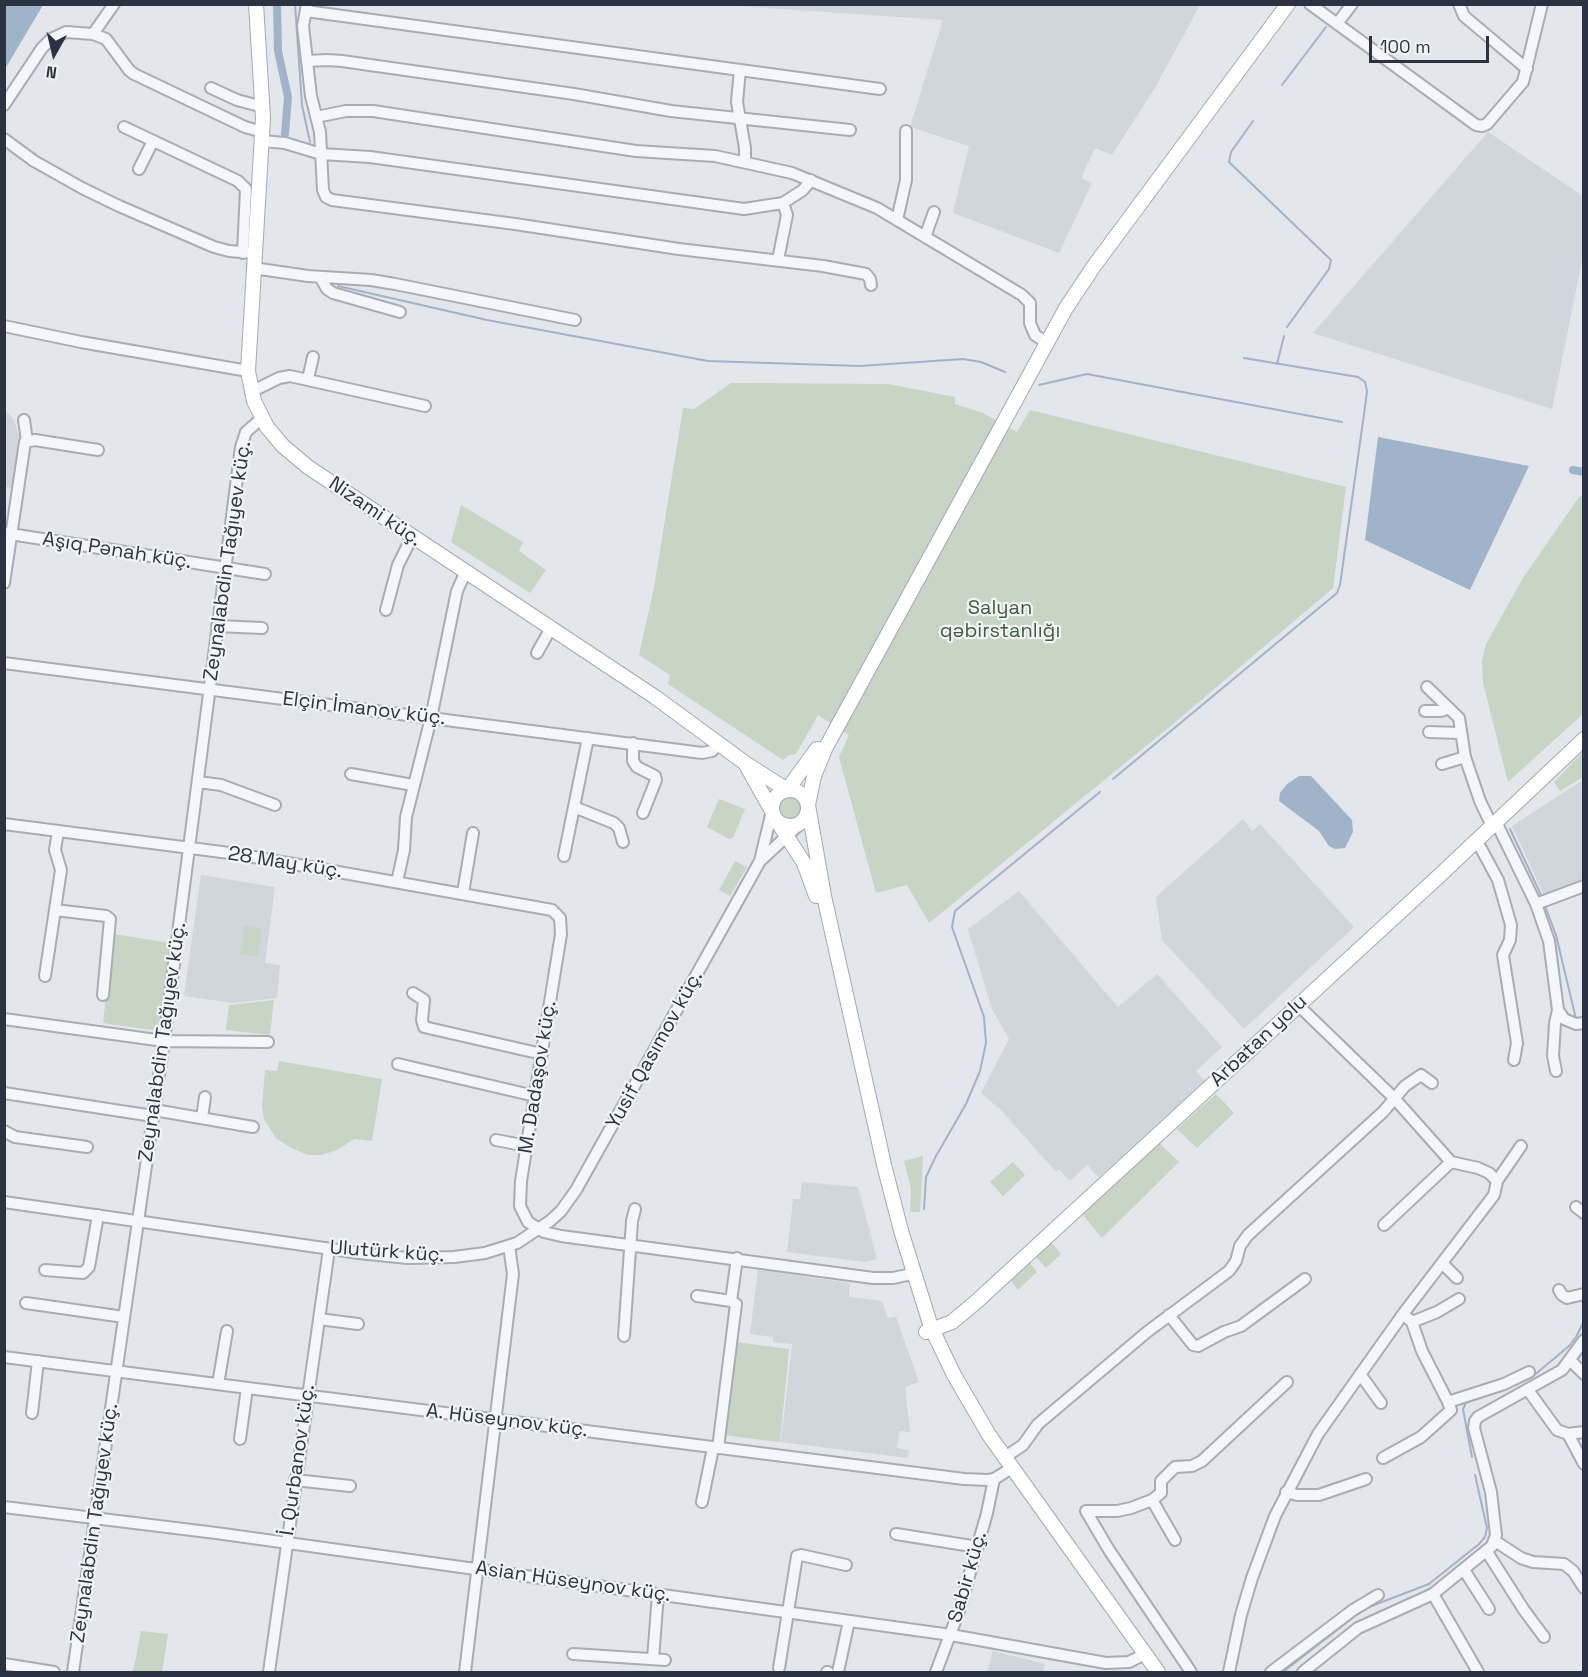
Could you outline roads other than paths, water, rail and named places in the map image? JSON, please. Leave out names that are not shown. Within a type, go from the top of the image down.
[{"type":"main road","points":[[249,371],[250,258],[263,106],[256,4]]},
{"type":"main road","points":[[1277,4],[1073,283],[1043,341],[825,749],[814,776],[806,816],[798,824],[787,826],[775,816],[772,805],[777,795],[787,790],[818,747],[1043,341],[1094,266],[1288,4]]},
{"type":"main road","name":"Nizami küç.","points":[[249,371],[251,392],[261,418],[294,457],[551,628],[787,790]]},
{"type":"main road","name":"Arbatan yolu","points":[[929,1331],[952,1322],[976,1302],[1477,841],[1584,739]]},
{"type":"main road","points":[[745,763],[810,875],[816,893],[882,1186],[907,1275],[929,1331],[962,1404],[1150,1672]]},
{"type":"main road","points":[[787,790],[803,795],[808,805],[824,896],[885,1169],[929,1331],[968,1400],[1005,1457],[1158,1672]]},
{"type":"street","points":[[93,34],[114,4]]},
{"type":"street","points":[[1310,4],[1476,125],[1482,126],[1519,88],[1527,69],[1542,4]]},
{"type":"street","points":[[1336,24],[1352,4]]},
{"type":"street","points":[[1459,4],[1464,15],[1527,69]]},
{"type":"street","points":[[871,285],[866,274],[778,260],[679,249],[515,224],[332,200],[326,197],[323,190],[320,132],[311,96],[303,26],[306,8],[880,89]]},
{"type":"street","points":[[4,105],[42,48],[51,39],[66,32],[93,34],[106,39],[134,74],[262,136],[321,154],[370,158],[744,209],[783,203],[803,190],[811,180]]},
{"type":"street","points":[[307,62],[342,61],[671,111],[850,130]]},
{"type":"street","points":[[740,70],[737,102],[745,148],[745,162]]},
{"type":"street","points":[[211,88],[237,100],[263,106]]},
{"type":"street","points":[[316,117],[345,111],[373,111],[636,151],[686,153],[781,170],[877,208],[1028,300],[1030,323],[1035,334],[1043,341]]},
{"type":"street","points":[[124,127],[228,176],[246,189],[250,258]]},
{"type":"street","points":[[897,220],[906,180],[906,131]]},
{"type":"street","points":[[4,139],[34,161],[91,193],[214,247],[320,277],[395,284],[575,320]]},
{"type":"street","points":[[139,169],[153,141]]},
{"type":"street","points":[[778,260],[787,215],[783,203]]},
{"type":"street","points":[[926,237],[934,212]]},
{"type":"street","points":[[320,277],[327,289],[333,293],[400,312]]},
{"type":"street","points":[[4,326],[81,342],[249,371]]},
{"type":"street","points":[[308,379],[313,357]]},
{"type":"street","points":[[251,392],[279,378],[290,376],[425,406]]},
{"type":"street","name":"Zeynalabdin Tağıyev küç.","points":[[74,1672],[164,1041],[240,447],[246,432],[261,418]]},
{"type":"street","points":[[4,583],[8,534],[27,441],[24,420]]},
{"type":"street","points":[[27,441],[35,440],[98,450]]},
{"type":"street","name":"Aşıq Pənah küç.","points":[[8,534],[265,574]]},
{"type":"street","points":[[386,610],[399,565],[412,537]]},
{"type":"street","points":[[397,882],[413,785],[431,718],[457,591],[466,571]]},
{"type":"street","points":[[218,626],[262,627]]},
{"type":"street","points":[[537,653],[551,628]]},
{"type":"street","name":"Elçin İmanov küç.","points":[[4,663],[708,753],[719,744]]},
{"type":"street","points":[[1427,687],[1459,718],[1465,757],[1480,801],[1536,904],[1552,952],[1558,1010],[1553,1056],[1556,1071]]},
{"type":"street","points":[[1425,711],[1441,711],[1449,708]]},
{"type":"street","points":[[1429,732],[1460,733]]},
{"type":"street","points":[[564,856],[588,738]]},
{"type":"street","points":[[633,743],[633,761],[637,767],[655,776],[656,780],[643,813]]},
{"type":"street","points":[[1442,764],[1465,757]]},
{"type":"street","points":[[351,774],[413,785]]},
{"type":"street","points":[[198,782],[221,785],[275,805]]},
{"type":"street","points":[[574,807],[615,823],[623,842]]},
{"type":"street","points":[[760,861],[775,816]]},
{"type":"street","points":[[760,861],[803,821]]},
{"type":"street","name":"28 May küç.","points":[[4,824],[281,861],[543,908],[552,910],[560,918]]},
{"type":"street","points":[[45,976],[61,870],[55,850],[58,831]]},
{"type":"street","points":[[463,893],[473,833]]},
{"type":"street","points":[[1477,841],[1498,880],[1511,925],[1510,940],[1503,955],[1517,1042],[1514,1060]]},
{"type":"street","name":"Yusif Qasımov küç.","points":[[539,1229],[561,1211],[576,1190],[760,861]]},
{"type":"street","points":[[1536,904],[1584,886]]},
{"type":"street","points":[[55,910],[106,916],[110,919],[103,995]]},
{"type":"street","name":"M. Dadaşov küç.","points":[[539,1229],[528,1222],[520,1206],[521,1181],[561,934],[560,918]]},
{"type":"street","points":[[413,993],[424,1000],[422,1020],[424,1028],[542,1054]]},
{"type":"street","points":[[1298,1005],[1394,1098],[1451,1162],[1478,1168],[1489,1173],[1497,1181]]},
{"type":"street","points":[[1558,1010],[1564,1019],[1583,1026]]},
{"type":"street","points":[[4,1019],[164,1041],[268,1042]]},
{"type":"street","points":[[398,1064],[535,1096]]},
{"type":"street","points":[[1005,1457],[1023,1445],[1045,1418],[1169,1316],[1229,1271],[1236,1261],[1240,1246],[1248,1235],[1383,1112],[1405,1086],[1418,1076],[1424,1076],[1432,1083]]},
{"type":"street","points":[[4,1093],[201,1118],[253,1127]]},
{"type":"street","points":[[201,1118],[205,1097]]},
{"type":"street","points":[[4,1131],[15,1137],[87,1147]]},
{"type":"street","points":[[496,1140],[526,1146]]},
{"type":"street","points":[[1229,1672],[1241,1615],[1252,1578],[1286,1492],[1318,1434],[1403,1314],[1494,1195],[1497,1181],[1521,1146]]},
{"type":"street","points":[[1384,1225],[1451,1162]]},
{"type":"street","name":"Ulutürk küç.","points":[[4,1202],[390,1256],[433,1258],[485,1252],[509,1246],[539,1229]]},
{"type":"street","points":[[624,1336],[632,1221],[635,1209]]},
{"type":"street","points":[[45,1270],[74,1274],[83,1273],[89,1267],[98,1215]]},
{"type":"street","points":[[539,1229],[561,1236],[873,1278],[907,1275]]},
{"type":"street","points":[[465,1672],[513,1275],[509,1246]]},
{"type":"street","name":"İ. Qurbanov küç.","points":[[268,1672],[329,1249]]},
{"type":"street","points":[[731,1301],[737,1258]]},
{"type":"street","points":[[1442,1263],[1457,1278]]},
{"type":"street","points":[[1169,1316],[1193,1345],[1198,1346],[1241,1326],[1305,1279]]},
{"type":"street","points":[[1559,1290],[1568,1298],[1584,1294]]},
{"type":"street","points":[[697,1296],[735,1302],[736,1307],[716,1448],[702,1502]]},
{"type":"street","points":[[1412,1322],[1437,1312],[1459,1299]]},
{"type":"street","points":[[26,1303],[124,1317]]},
{"type":"street","points":[[1383,1458],[1421,1437],[1451,1410],[1422,1351],[1412,1322],[1403,1314]]},
{"type":"street","points":[[319,1319],[358,1324]]},
{"type":"street","points":[[218,1384],[226,1331]]},
{"type":"street","points":[[1303,1672],[1358,1628],[1433,1593],[1487,1552],[1495,1541],[1491,1492],[1474,1428],[1475,1421],[1562,1370],[1584,1340]]},
{"type":"street","name":"A. Hüseynov küç.","points":[[4,1357],[964,1479],[994,1479]]},
{"type":"street","points":[[1570,1360],[1584,1374]]},
{"type":"street","points":[[32,1413],[38,1361]]},
{"type":"street","points":[[1448,1402],[1504,1384],[1529,1372]]},
{"type":"street","points":[[1360,1374],[1381,1403]]},
{"type":"street","points":[[1191,1672],[1115,1559],[1086,1511],[1117,1511],[1152,1500],[1161,1493],[1161,1481],[1175,1467],[1192,1466],[1202,1461],[1287,1382]]},
{"type":"street","points":[[240,1439],[247,1388]]},
{"type":"street","points":[[1528,1390],[1557,1430],[1568,1434],[1584,1432]]},
{"type":"street","points":[[1568,1434],[1584,1464]]},
{"type":"street","points":[[994,1479],[1007,1471]]},
{"type":"street","name":"Sabir küç.","points":[[936,1672],[951,1635],[978,1547],[994,1479]]},
{"type":"street","points":[[1286,1492],[1297,1495],[1319,1495],[1366,1479]]},
{"type":"street","points":[[295,1480],[350,1486]]},
{"type":"street","points":[[1152,1500],[1174,1540]]},
{"type":"street","name":"Asian Hüseynov küç.","points":[[4,1507],[286,1543],[951,1635],[1106,1663],[1128,1662],[1139,1657]]},
{"type":"street","points":[[896,1534],[978,1547]]},
{"type":"street","points":[[1495,1541],[1521,1558],[1533,1562],[1564,1564],[1569,1567],[1584,1588]]},
{"type":"street","points":[[1487,1552],[1544,1637]]},
{"type":"street","points":[[779,1668],[797,1556],[846,1565]]},
{"type":"street","points":[[1464,1570],[1489,1609]]},
{"type":"street","points":[[1433,1593],[1478,1672]]},
{"type":"street","points":[[653,1659],[658,1594]]},
{"type":"street","points":[[1271,1672],[1353,1610],[1378,1595]]},
{"type":"street","points":[[838,1672],[849,1621]]},
{"type":"street","points":[[573,1654],[665,1660]]},
{"type":"street","points":[[4,1664],[54,1672]]},
{"type":"water","points":[[4,5],[43,5],[5,69]]},
{"type":"water","points":[[1378,437],[1529,466],[1470,590],[1365,540]]},
{"type":"water","points":[[1299,776],[1311,776],[1352,820],[1353,832],[1345,848],[1335,849],[1329,846],[1319,831],[1279,801],[1280,793],[1287,784]]},
{"type":"waterway","points":[[277,4],[278,51],[288,97],[285,134]]},
{"type":"waterway","points":[[295,4],[302,105],[310,142]]},
{"type":"waterway","points":[[1282,85],[1326,27]]},
{"type":"waterway","points":[[1253,121],[1231,152],[1229,162],[1331,260],[1329,269],[1287,327]]},
{"type":"waterway","points":[[338,286],[487,320],[708,361],[860,366],[963,359],[981,362],[1005,372]]},
{"type":"waterway","points":[[1277,364],[1284,336]]},
{"type":"waterway","points":[[1113,779],[1337,593],[1340,585],[1367,391],[1365,382],[1358,377],[1244,358]]},
{"type":"waterway","points":[[1039,385],[1087,374],[1342,422]]},
{"type":"waterway","points":[[1573,470],[1584,472]]},
{"type":"waterway","points":[[924,1209],[926,1177],[966,1104],[980,1071],[986,1043],[984,1017],[952,927],[955,911],[1100,792]]},
{"type":"waterway","points":[[1510,829],[1542,897]]},
{"type":"waterway","points":[[1545,906],[1556,935],[1576,1019]]},
{"type":"waterway","points":[[1507,1388],[1532,1377],[1569,1346],[1584,1321]]},
{"type":"waterway","points":[[1472,1457],[1463,1409],[1466,1403],[1499,1391]]},
{"type":"waterway","points":[[1283,1672],[1355,1616],[1369,1607],[1429,1584],[1479,1544],[1485,1537],[1487,1528],[1475,1475]]},
{"type":"park label","name":"Salyan qəbirstanlığı","points":[[1000,620]]}]
